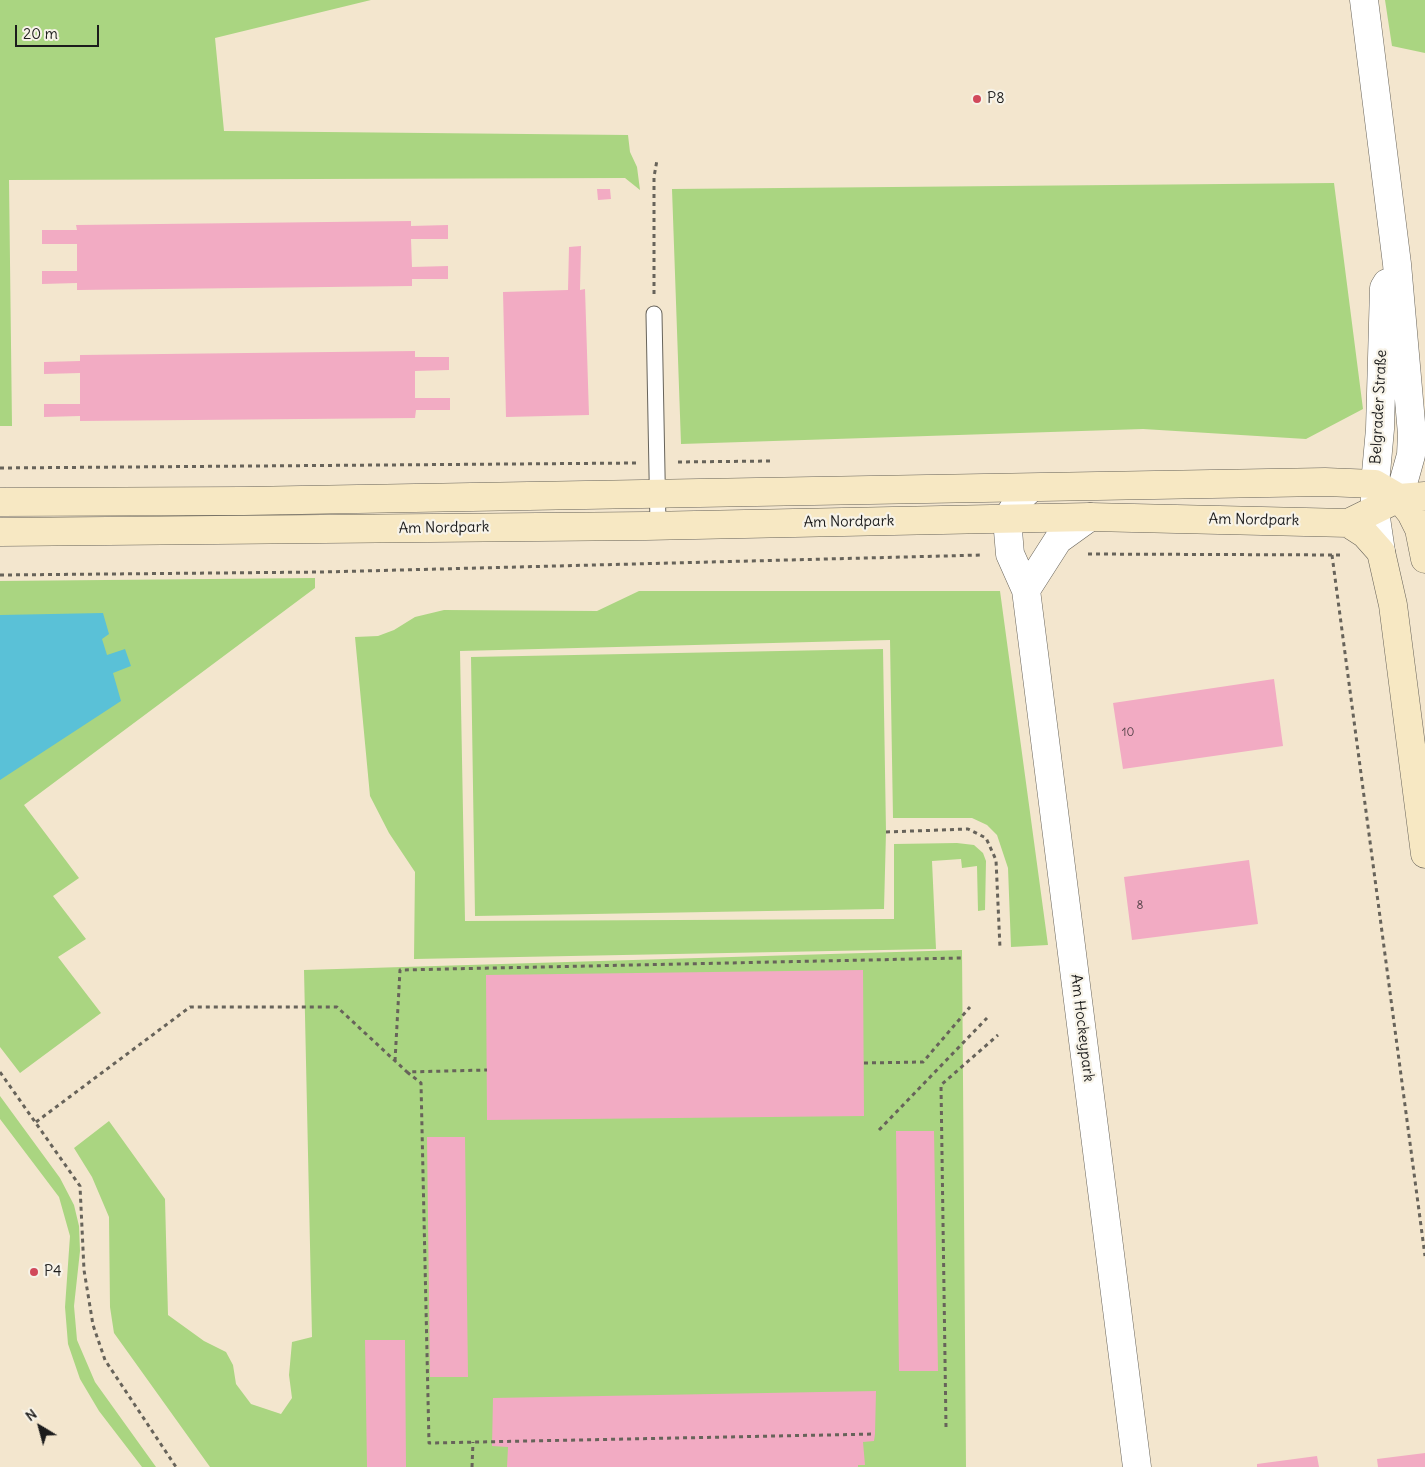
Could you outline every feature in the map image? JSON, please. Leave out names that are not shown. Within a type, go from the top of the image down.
[{"type":"street","name":"Belgrader Straße","points":[[1364,0],[1397,264],[1412,434],[1412,497]]},
{"type":"street","name":"Belgrader Straße","points":[[1381,552],[1375,511],[1375,484],[1380,429],[1384,288],[1397,264]]},
{"type":"street","points":[[1412,434],[1425,468]]},
{"type":"street","name":"Am Nordpark","points":[[0,502],[234,501],[1315,482],[1375,484],[1412,497],[1411,513],[1419,529],[1425,558]]},
{"type":"street","points":[[1007,519],[1016,503],[1031,488]]},
{"type":"street","points":[[1348,523],[1412,497]]},
{"type":"street","points":[[1026,590],[1047,554],[1058,540],[1090,517]]},
{"type":"street","name":"Am Nordpark","points":[[0,532],[658,526],[1090,517],[1348,523]]},
{"type":"street","name":"Am Hockeypark","points":[[1007,519],[1010,554],[1026,590],[1137,1467]]},
{"type":"street","points":[[1348,523],[1365,534],[1381,552],[1393,605],[1425,854]]},
{"type":"lane","points":[[654,314],[658,526]]},
{"type":"path","points":[[654,314],[654,178],[657,160]]},
{"type":"path","points":[[0,468],[778,461]]},
{"type":"path","points":[[0,575],[323,572],[1010,554]]},
{"type":"path","points":[[1047,554],[1332,556],[1425,1256]]},
{"type":"path","points":[[886,832],[968,830],[986,838],[996,860],[1000,948]]},
{"type":"path","points":[[395,1061],[400,970],[961,958]]},
{"type":"path","points":[[36,1122],[190,1007],[337,1006],[421,1083],[429,1443],[875,1434]]},
{"type":"path","points":[[864,1063],[923,1062],[970,1007]]},
{"type":"path","points":[[878,1130],[987,1018]]},
{"type":"path","points":[[946,1426],[942,1085],[998,1035]]},
{"type":"path","points":[[407,1072],[487,1070]]},
{"type":"path","points":[[0,1072],[80,1186],[84,1270],[93,1325],[105,1360],[176,1467]]},
{"type":"path","points":[[472,1467],[473,1442]]},
{"type":"green space","points":[[0,0],[371,0],[215,38],[224,131],[628,135],[630,152],[637,167],[640,190],[625,178],[9,180],[12,426],[0,426]]},
{"type":"green space","points":[[1385,0],[1425,0],[1425,53],[1392,46]]},
{"type":"green space","points":[[1334,183],[1363,409],[1306,439],[1143,429],[681,444],[672,189]]},
{"type":"green space","points":[[315,578],[315,588],[24,805],[79,878],[53,896],[86,939],[58,957],[101,1013],[20,1073],[0,1047],[0,581]]},
{"type":"green space","points":[[639,591],[1000,591],[1048,945],[1011,947],[1008,868],[997,835],[987,825],[972,818],[893,818],[890,640],[460,651],[465,921],[894,919],[894,844],[957,843],[974,845],[983,853],[986,861],[985,910],[978,911],[977,866],[962,868],[961,859],[932,861],[936,949],[414,959],[415,872],[389,833],[370,796],[355,637],[378,636],[394,630],[415,617],[444,610],[597,611]]},
{"type":"green space","points":[[883,649],[886,832],[884,909],[475,916],[471,657]]},
{"type":"green space","points":[[962,950],[966,1467],[210,1467],[114,1333],[110,1307],[109,1217],[92,1177],[74,1148],[109,1121],[165,1199],[168,1315],[204,1341],[226,1352],[233,1365],[236,1384],[251,1404],[281,1414],[292,1398],[289,1375],[292,1342],[312,1337],[304,970]]},
{"type":"green space","points":[[0,1096],[60,1178],[74,1205],[79,1226],[80,1251],[74,1306],[77,1340],[95,1382],[156,1467],[142,1467],[99,1411],[80,1379],[68,1344],[65,1307],[70,1236],[59,1197],[0,1119]]},
{"type":"water","points":[[103,613],[109,634],[102,639],[107,655],[125,649],[131,666],[113,673],[121,701],[0,780],[0,615]]},
{"type":"building","points":[[597,189],[610,189],[611,199],[598,200]]},
{"type":"building","points":[[411,221],[411,226],[448,225],[448,239],[411,239],[412,267],[448,266],[448,279],[412,279],[412,286],[77,290],[77,283],[42,284],[42,271],[77,271],[77,244],[42,244],[42,230],[77,230],[76,225]]},
{"type":"building","points":[[581,246],[580,290],[585,289],[589,415],[506,417],[503,292],[568,290],[569,247]]},
{"type":"building","points":[[415,351],[415,357],[449,357],[449,370],[415,371],[415,398],[450,398],[450,410],[416,410],[415,418],[80,421],[80,416],[44,417],[44,404],[80,404],[80,373],[44,374],[44,362],[80,361],[80,355]]},
{"type":"building","points":[[1274,679],[1283,746],[1123,769],[1113,703]]},
{"type":"building","points":[[1249,860],[1258,924],[1132,940],[1124,877]]},
{"type":"building","points":[[863,970],[864,1116],[487,1120],[486,975]]},
{"type":"building","points":[[896,1131],[934,1131],[938,1371],[899,1371]]},
{"type":"building","points":[[427,1137],[465,1137],[468,1377],[430,1377]]},
{"type":"building","points":[[365,1340],[405,1340],[406,1467],[367,1467]]},
{"type":"building","points":[[876,1391],[874,1441],[863,1442],[865,1465],[858,1465],[858,1467],[507,1467],[508,1447],[492,1446],[493,1398]]},
{"type":"building","points":[[1425,1453],[1425,1467],[1378,1467],[1377,1459]]},
{"type":"building","points":[[1317,1456],[1319,1467],[1257,1467],[1257,1464]]},
{"type":"place","name":"P8","points":[[977,99]]},
{"type":"place","name":"P4","points":[[34,1272]]}]
